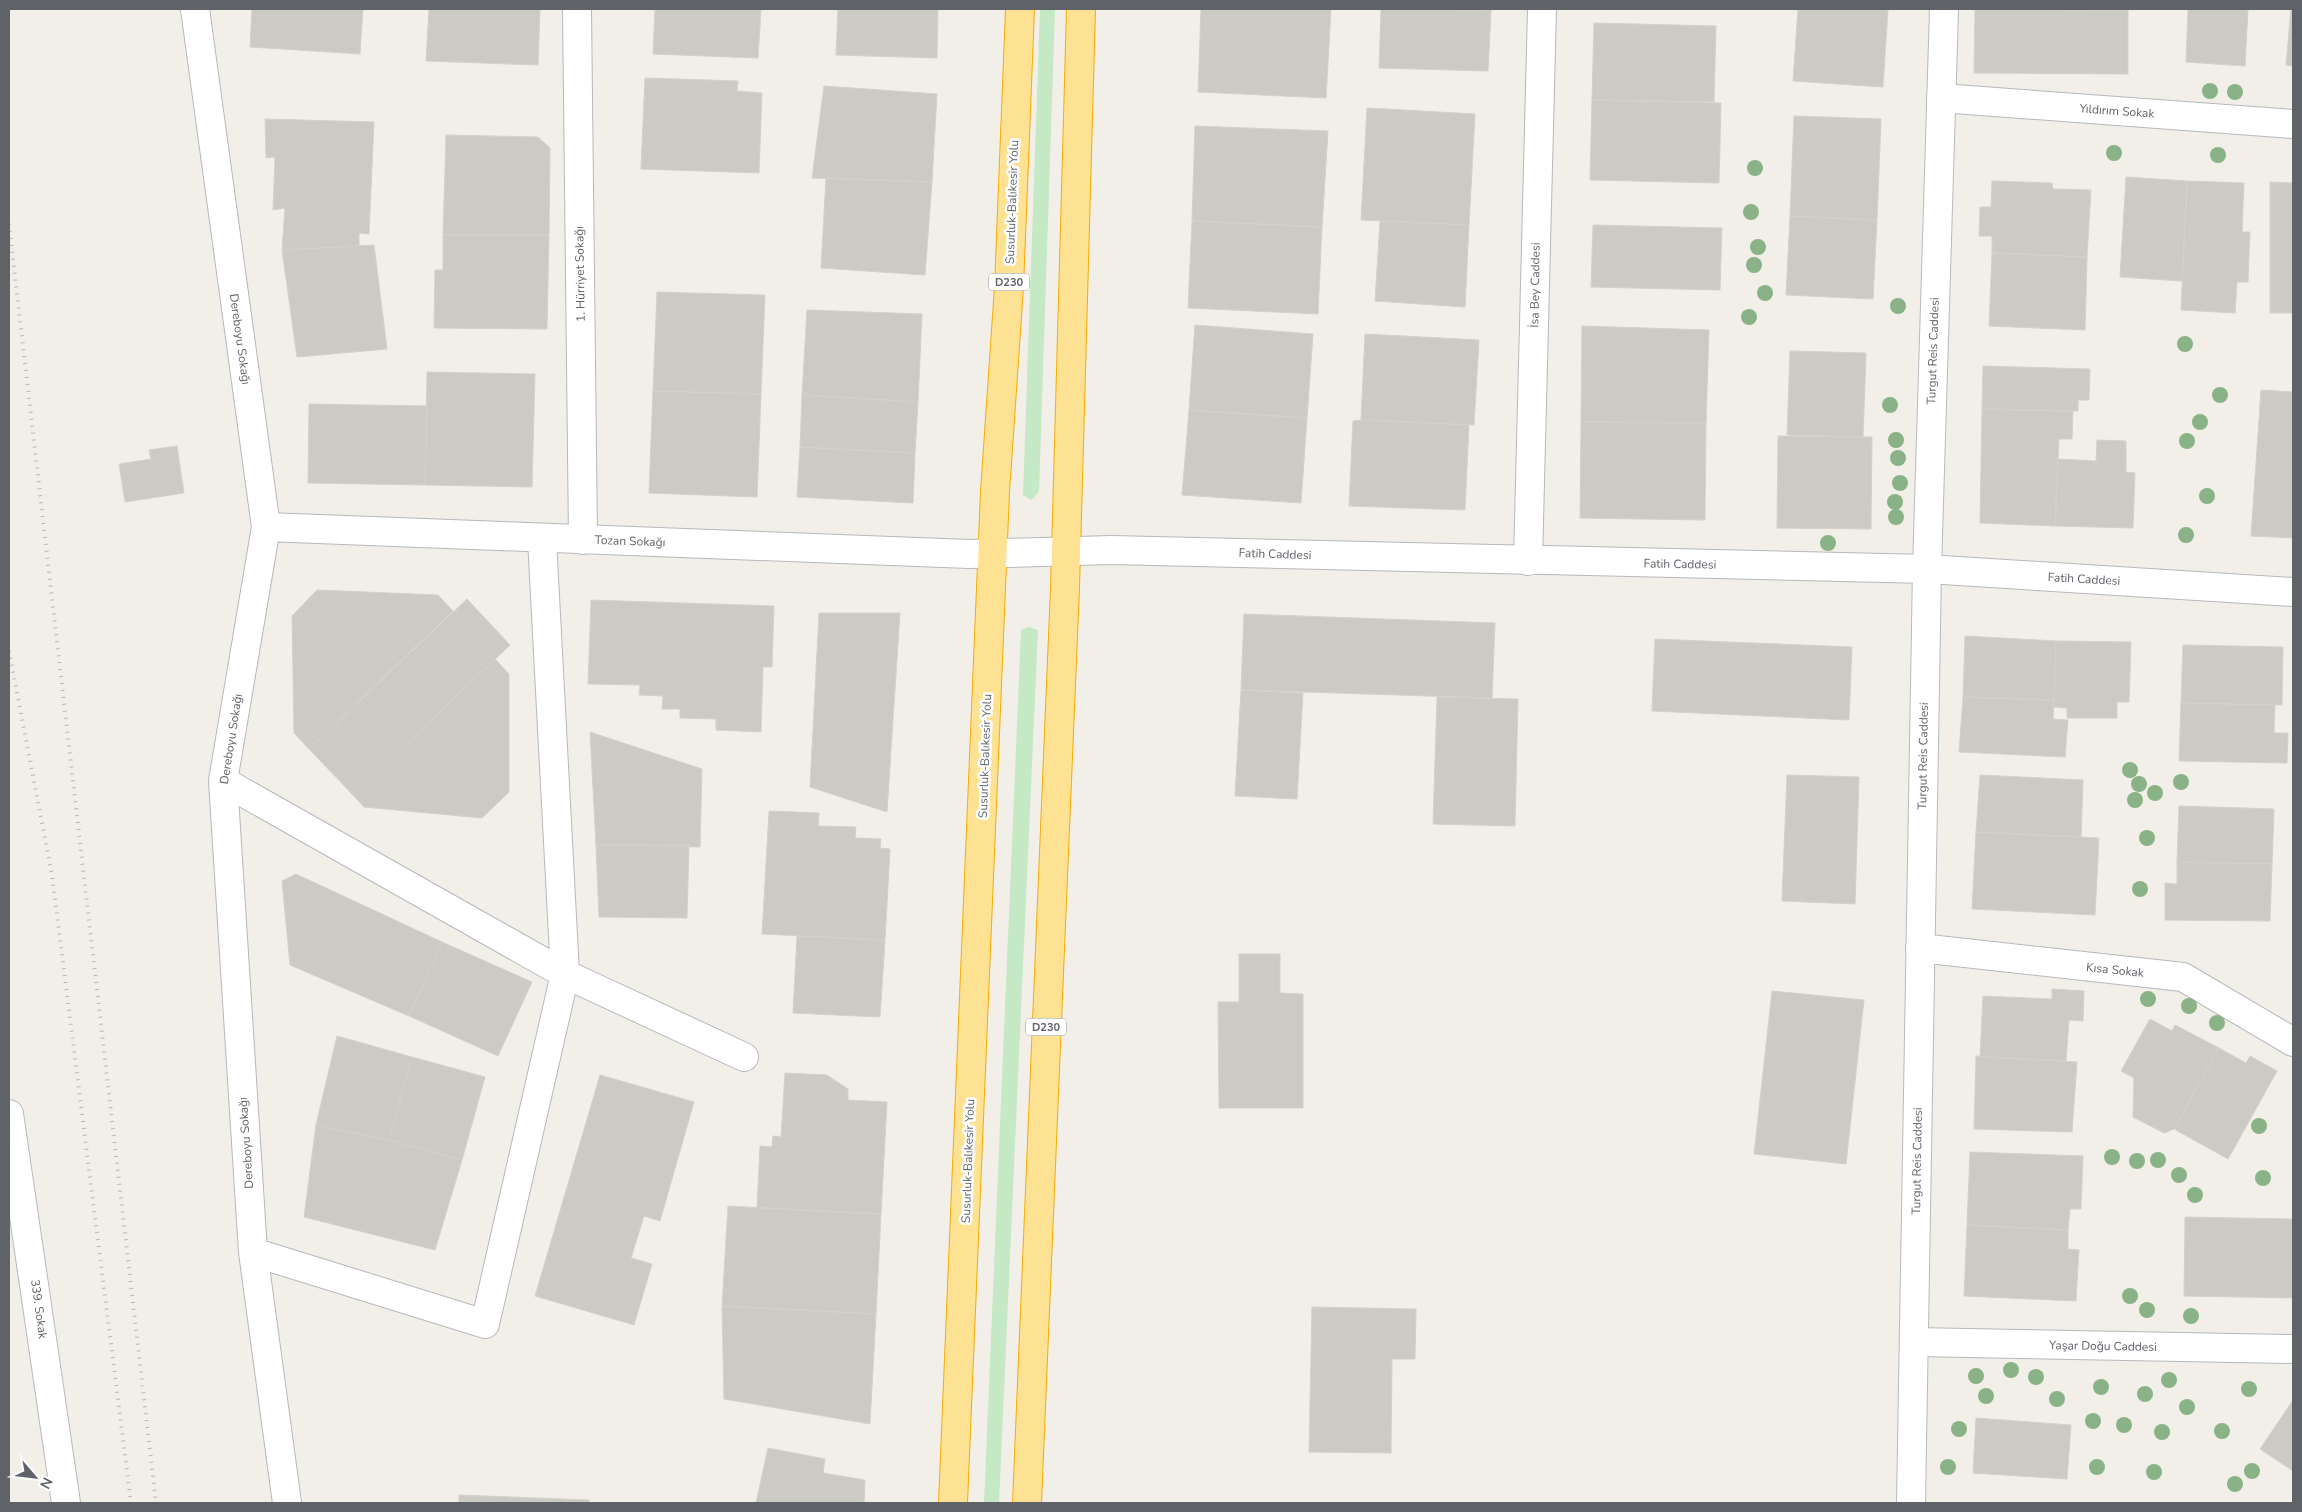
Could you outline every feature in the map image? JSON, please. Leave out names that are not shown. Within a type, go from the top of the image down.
[{"type":"highway","name":"Susurluk-Balıkesir Yolu","points":[[953,1503],[994,554],[995,492],[1009,287],[1020,9]]},
{"type":"highway","name":"D230","points":[[1027,1503],[1065,551],[1081,9]]},
{"type":"street","name":"Dereboyu Sokağı","points":[[195,9],[266,527],[222,782],[253,1252],[287,1503]]},
{"type":"street","name":"1. Hürriyet Sokağı","points":[[577,9],[583,540]]},
{"type":"street","name":"İsa Bey Caddesi","points":[[1528,561],[1542,9]]},
{"type":"street","name":"Turgut Reis Caddesi","points":[[1911,1503],[1927,569],[1944,9]]},
{"type":"street","name":"Yıldırım Sokak","points":[[1941,98],[2293,124]]},
{"type":"street","name":"Tozan Sokağı","points":[[266,527],[994,554],[1065,551]]},
{"type":"street","points":[[253,1252],[485,1324],[565,974],[542,538]]},
{"type":"street","name":"Fatih Caddesi","points":[[1065,551],[1111,550],[1927,569],[2293,592]]},
{"type":"street","points":[[222,782],[565,974],[744,1057]]},
{"type":"street","name":"Kısa Sokak","points":[[1920,948],[2183,977],[2293,1042]]},
{"type":"street","name":"339. Sokak","points":[[9,1114],[66,1503]]},
{"type":"street","name":"Yaşar Doğu Caddesi","points":[[1914,1342],[2293,1349]]},
{"type":"green space","points":[[1040,9],[1055,9],[1039,492],[1031,500],[1023,495]]},
{"type":"green space","points":[[1029,627],[1038,630],[999,1503],[984,1503],[1021,630]]},
{"type":"building","points":[[252,9],[363,9],[360,54],[250,47]]},
{"type":"building","points":[[429,9],[540,9],[538,65],[426,61]]},
{"type":"building","points":[[655,9],[761,9],[758,58],[653,54]]},
{"type":"building","points":[[838,9],[938,9],[937,58],[836,55]]},
{"type":"building","points":[[1201,9],[1331,9],[1326,98],[1198,92]]},
{"type":"building","points":[[1381,9],[1491,10],[1488,71],[1379,68]]},
{"type":"building","points":[[1798,9],[1888,9],[1883,87],[1793,81]]},
{"type":"building","points":[[1975,9],[2128,10],[2128,74],[1974,73]]},
{"type":"building","points":[[1983,9],[2128,9],[2128,10]]},
{"type":"building","points":[[2188,9],[2248,9],[2245,66],[2186,62]]},
{"type":"building","points":[[2291,9],[2293,9],[2293,66],[2286,65]]},
{"type":"building","points":[[1594,23],[1716,26],[1714,102],[1592,100]]},
{"type":"building","points":[[645,78],[738,81],[737,91],[762,93],[759,173],[641,169]]},
{"type":"building","points":[[824,86],[937,94],[932,182],[812,178]]},
{"type":"building","points":[[1592,100],[1721,103],[1719,183],[1590,180]]},
{"type":"building","points":[[1367,108],[1475,114],[1469,225],[1361,220]]},
{"type":"building","points":[[1794,116],[1881,119],[1877,220],[1790,216]]},
{"type":"building","points":[[265,119],[374,122],[369,234],[359,233],[359,246],[282,250],[285,208],[273,210],[275,157],[266,158]]},
{"type":"building","points":[[1195,126],[1328,131],[1322,227],[1192,221]]},
{"type":"building","points":[[446,135],[538,137],[550,148],[549,235],[443,235]]},
{"type":"building","points":[[2126,177],[2187,181],[2182,281],[2120,277]]},
{"type":"building","points":[[826,178],[932,182],[925,275],[821,268]]},
{"type":"building","points":[[1992,181],[2052,183],[2053,189],[2091,190],[2087,257],[1992,253],[1992,236],[1979,236],[1980,207],[1991,207]]},
{"type":"building","points":[[2187,181],[2244,183],[2242,232],[2250,232],[2248,282],[2237,282],[2235,313],[2181,310]]},
{"type":"building","points":[[2270,182],[2293,183],[2293,313],[2270,313]]},
{"type":"building","points":[[1790,216],[1877,220],[1873,299],[1786,295]]},
{"type":"building","points":[[1192,221],[1322,227],[1318,314],[1188,308]]},
{"type":"building","points":[[1380,221],[1469,225],[1465,307],[1375,301]]},
{"type":"building","points":[[1593,225],[1722,228],[1720,290],[1591,287]]},
{"type":"building","points":[[443,235],[549,235],[547,329],[434,328],[435,270],[443,270]]},
{"type":"building","points":[[374,245],[387,349],[297,357],[282,250]]},
{"type":"building","points":[[1992,253],[2087,257],[2085,330],[1989,326]]},
{"type":"building","points":[[657,292],[765,295],[761,394],[653,391]]},
{"type":"building","points":[[807,310],[922,314],[918,402],[802,395]]},
{"type":"building","points":[[1195,325],[1313,334],[1307,418],[1189,410]]},
{"type":"building","points":[[1582,326],[1709,330],[1706,423],[1581,422]]},
{"type":"building","points":[[1365,334],[1479,340],[1474,425],[1361,420]]},
{"type":"building","points":[[1790,351],[1866,353],[1863,437],[1787,435]]},
{"type":"building","points":[[1983,366],[2090,369],[2089,400],[2078,400],[2078,411],[1982,409]]},
{"type":"building","points":[[427,372],[535,374],[532,487],[425,485]]},
{"type":"building","points":[[2261,390],[2293,392],[2293,538],[2251,536]]},
{"type":"building","points":[[653,391],[761,394],[757,497],[649,493]]},
{"type":"building","points":[[802,395],[918,402],[915,453],[800,447]]},
{"type":"building","points":[[309,404],[427,406],[425,485],[308,483]]},
{"type":"building","points":[[1982,409],[2073,411],[2072,439],[2059,439],[2055,526],[1980,523]]},
{"type":"building","points":[[1189,410],[1307,418],[1301,503],[1182,495]]},
{"type":"building","points":[[1353,421],[1469,425],[1465,510],[1349,506]]},
{"type":"building","points":[[1581,422],[1706,423],[1705,520],[1580,518]]},
{"type":"building","points":[[1778,436],[1872,437],[1871,529],[1777,528]]},
{"type":"building","points":[[2097,440],[2126,441],[2126,472],[2135,473],[2133,528],[2055,526],[2058,459],[2096,461]]},
{"type":"building","points":[[177,446],[184,493],[125,502],[119,464],[151,459],[149,450]]},
{"type":"building","points":[[800,447],[915,453],[913,503],[797,497]]},
{"type":"building","points":[[317,590],[438,595],[453,611],[309,749],[294,733],[292,616]]},
{"type":"building","points":[[467,599],[510,645],[353,795],[309,749]]},
{"type":"building","points":[[591,600],[774,606],[772,667],[763,667],[761,732],[716,730],[716,719],[680,718],[680,709],[662,709],[663,696],[639,695],[640,685],[588,684]]},
{"type":"building","points":[[819,613],[900,613],[887,812],[810,787]]},
{"type":"building","points":[[1244,614],[1495,623],[1492,698],[1241,690]]},
{"type":"building","points":[[1965,636],[2056,641],[2054,700],[1963,697]]},
{"type":"building","points":[[1655,639],[1852,647],[1849,720],[1652,711]]},
{"type":"building","points":[[2056,641],[2131,642],[2129,702],[2117,702],[2117,718],[2067,718],[2067,708],[2054,707]]},
{"type":"building","points":[[2183,645],[2283,647],[2282,705],[2181,703]]},
{"type":"building","points":[[495,659],[509,674],[509,792],[482,818],[364,807],[353,795]]},
{"type":"building","points":[[1241,690],[1303,693],[1297,799],[1235,796]]},
{"type":"building","points":[[1437,697],[1518,699],[1515,826],[1433,824]]},
{"type":"building","points":[[1963,697],[2054,700],[2053,719],[2068,720],[2065,757],[1959,752]]},
{"type":"building","points":[[2181,703],[2275,705],[2274,733],[2288,733],[2287,763],[2179,761]]},
{"type":"building","points":[[590,732],[702,769],[700,847],[596,845]]},
{"type":"building","points":[[1787,775],[1859,777],[1855,904],[1782,901]]},
{"type":"building","points":[[1980,775],[2083,780],[2081,837],[1976,832]]},
{"type":"building","points":[[2179,806],[2274,809],[2272,864],[2177,862]]},
{"type":"building","points":[[769,811],[819,813],[818,826],[856,827],[855,838],[881,839],[880,848],[890,849],[885,940],[762,934]]},
{"type":"building","points":[[1976,832],[2099,838],[2095,915],[1972,909]]},
{"type":"building","points":[[596,845],[689,845],[687,918],[599,917]]},
{"type":"building","points":[[2177,862],[2272,864],[2270,921],[2165,920],[2165,883],[2177,884]]},
{"type":"building","points":[[296,874],[442,942],[409,1016],[290,965],[282,881]]},
{"type":"building","points":[[797,936],[885,940],[880,1017],[793,1013]]},
{"type":"building","points":[[442,942],[532,982],[498,1056],[409,1016]]},
{"type":"building","points":[[1239,954],[1280,954],[1280,993],[1303,994],[1303,1108],[1219,1108],[1218,1002],[1239,1002]]},
{"type":"building","points":[[2052,989],[2084,991],[2083,1021],[2069,1020],[2066,1061],[1980,1057],[1983,996],[2052,999]]},
{"type":"building","points":[[1772,991],[1864,1000],[1846,1164],[1754,1154]]},
{"type":"building","points":[[2150,1019],[2172,1031],[2175,1025],[2219,1048],[2174,1129],[2164,1133],[2133,1117],[2134,1078],[2121,1071]]},
{"type":"building","points":[[337,1036],[412,1057],[389,1140],[316,1125]]},
{"type":"building","points":[[2219,1048],[2246,1063],[2250,1056],[2277,1071],[2228,1159],[2174,1129]]},
{"type":"building","points":[[1976,1056],[2077,1062],[2072,1132],[1974,1129]]},
{"type":"building","points":[[412,1057],[485,1077],[462,1160],[389,1140]]},
{"type":"building","points":[[785,1073],[827,1075],[848,1089],[848,1100],[887,1102],[881,1214],[757,1208],[760,1146],[772,1147],[773,1136],[781,1137]]},
{"type":"building","points":[[600,1075],[694,1102],[660,1221],[644,1216],[631,1258],[652,1264],[634,1325],[535,1296]]},
{"type":"building","points":[[316,1125],[389,1140],[462,1160],[435,1250],[304,1217]]},
{"type":"building","points":[[1970,1152],[2083,1156],[2081,1209],[2070,1209],[2068,1230],[1967,1225]]},
{"type":"building","points":[[728,1206],[881,1214],[876,1314],[722,1306]]},
{"type":"building","points":[[2185,1217],[2293,1219],[2293,1298],[2184,1296]]},
{"type":"building","points":[[1967,1225],[2068,1230],[2068,1249],[2079,1250],[2076,1301],[1964,1296]]},
{"type":"building","points":[[722,1306],[876,1314],[870,1424],[724,1399]]},
{"type":"building","points":[[1312,1307],[1416,1309],[1415,1359],[1392,1359],[1391,1453],[1309,1452]]},
{"type":"building","points":[[2293,1400],[2293,1471],[2260,1449]]},
{"type":"building","points":[[1976,1418],[2071,1425],[2067,1479],[1973,1473]]},
{"type":"building","points":[[768,1448],[825,1459],[823,1473],[865,1480],[864,1503],[756,1503]]},
{"type":"building","points":[[459,1495],[589,1500],[589,1503],[459,1503]]},
{"type":"railway","points":[[9,224],[156,1503]]},
{"type":"railway","points":[[9,651],[52,875],[131,1503]]}]
